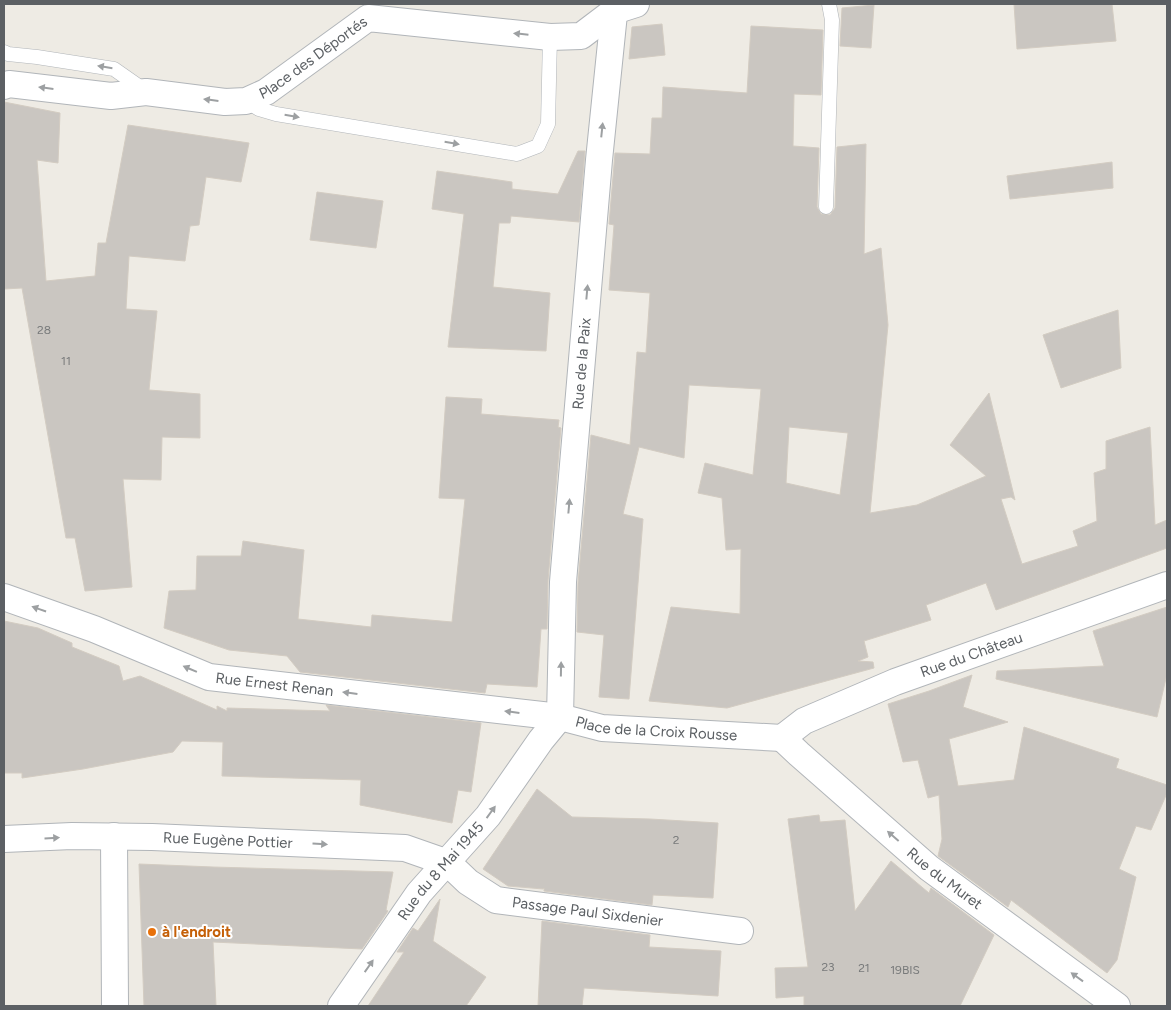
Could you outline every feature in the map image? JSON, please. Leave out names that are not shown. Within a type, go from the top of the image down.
[{"type":"street","name":"Place des Déportés","points":[[4,86],[9,84],[111,96],[146,92],[225,102],[246,101],[266,92],[368,18],[550,37],[581,36],[622,6]]},
{"type":"street","name":"Rue de la Paix","points":[[560,717],[564,572],[599,160],[622,6]]},
{"type":"street","name":"Rue du Château","points":[[782,738],[804,721],[895,682],[1167,585]]},
{"type":"street","name":"Rue Ernest Renan","points":[[4,597],[94,629],[209,677],[560,717]]},
{"type":"street","name":"Place de la Croix Rousse","points":[[541,740],[560,717],[602,728],[782,738]]},
{"type":"street","name":"Rue du Muret","points":[[782,738],[929,868],[1117,1006]]},
{"type":"street","name":"Rue du 8 Mai 1945","points":[[341,1006],[419,893],[448,863],[488,816],[541,740]]},
{"type":"street","name":"Rue Eugène Pottier","points":[[4,839],[114,836],[405,848],[448,863]]},
{"type":"street","points":[[114,836],[115,1006]]},
{"type":"street","name":"Passage Paul Sixdenier","points":[[448,863],[468,882],[496,900],[740,931]]},
{"type":"lane","points":[[826,207],[832,20],[829,4]]},
{"type":"lane","points":[[246,101],[259,109],[276,114],[516,154],[538,146],[548,124],[550,37]]},
{"type":"lane","points":[[5,54],[37,56],[114,69],[146,92]]},
{"type":"building","points":[[1014,4],[1112,4],[1116,41],[1017,49]]},
{"type":"building","points":[[874,5],[871,48],[840,46],[842,8]]},
{"type":"building","points":[[662,24],[665,55],[629,59],[632,27]]},
{"type":"building","points":[[751,26],[823,30],[821,95],[794,94],[793,146],[819,148],[817,207],[821,214],[830,215],[835,208],[837,147],[866,144],[864,254],[881,248],[888,325],[870,513],[917,505],[986,476],[950,445],[989,393],[1015,500],[1011,497],[1001,499],[1022,564],[1078,546],[1073,531],[1097,521],[1094,473],[1106,469],[1106,441],[1150,427],[1155,525],[1167,520],[1167,548],[996,610],[986,583],[926,605],[931,620],[864,641],[868,657],[858,661],[873,662],[874,668],[727,708],[649,701],[671,607],[740,614],[741,549],[726,550],[722,498],[698,493],[705,463],[753,475],[761,389],[689,385],[684,458],[639,447],[623,514],[643,519],[629,699],[599,697],[604,635],[577,632],[578,583],[591,435],[630,445],[637,352],[646,353],[650,293],[609,290],[614,225],[609,224],[615,153],[650,154],[652,118],[662,118],[663,87],[747,93]],"holes":[[[789,427],[848,433],[840,495],[786,483]]]},
{"type":"building","points":[[4,102],[60,113],[58,163],[37,160],[46,281],[95,276],[98,243],[106,243],[128,125],[249,143],[241,182],[206,177],[199,225],[190,226],[185,261],[129,256],[126,309],[157,311],[149,390],[200,394],[200,438],[162,437],[161,480],[123,479],[132,587],[85,591],[75,538],[66,538],[22,288],[4,289]]},
{"type":"building","points":[[578,151],[585,151],[579,222],[511,216],[510,223],[499,223],[493,287],[550,293],[546,351],[448,347],[464,214],[432,209],[437,171],[512,182],[512,189],[558,194]]},
{"type":"building","points":[[1112,162],[1113,188],[1010,199],[1007,176]]},
{"type":"building","points":[[317,192],[383,201],[376,248],[310,240]]},
{"type":"building","points":[[1118,310],[1121,368],[1061,388],[1043,335]]},
{"type":"building","points":[[446,397],[482,399],[481,414],[559,420],[558,427],[561,428],[548,581],[547,629],[541,629],[537,687],[487,684],[485,693],[300,672],[287,656],[229,650],[164,628],[169,591],[196,590],[197,556],[241,556],[243,541],[304,550],[298,619],[371,627],[372,615],[452,622],[465,499],[439,498]]},
{"type":"building","points":[[1167,607],[1167,674],[1157,717],[996,679],[997,671],[1104,666],[1093,631]]},
{"type":"building","points":[[4,621],[38,628],[72,643],[72,647],[119,666],[123,681],[140,676],[217,710],[217,706],[227,711],[227,708],[330,711],[326,705],[481,723],[471,792],[458,790],[452,823],[360,805],[361,780],[222,776],[223,742],[182,741],[173,752],[22,778],[22,773],[4,773]]},
{"type":"building","points":[[972,675],[963,707],[1008,722],[949,739],[958,786],[1014,780],[1024,727],[1119,759],[1116,768],[1167,785],[1167,793],[1151,830],[1136,826],[1119,869],[1136,877],[1117,960],[1107,973],[1011,900],[1008,907],[938,856],[942,839],[939,795],[928,798],[918,760],[903,762],[888,704]]},
{"type":"building","points":[[537,789],[572,817],[718,823],[713,898],[653,895],[652,905],[544,891],[544,888],[508,886],[483,869]]},
{"type":"building","points":[[819,815],[820,822],[845,820],[855,911],[891,861],[929,893],[931,888],[994,935],[960,1006],[804,1006],[804,996],[776,998],[775,968],[808,967],[788,819]]},
{"type":"building","points":[[139,864],[393,872],[386,910],[388,911],[362,949],[213,942],[216,1006],[144,1006]]},
{"type":"building","points":[[440,899],[433,941],[486,977],[466,1006],[368,1006],[404,952],[397,952],[413,928],[418,931]]},
{"type":"building","points":[[542,921],[650,935],[649,947],[721,951],[718,996],[584,988],[582,1006],[538,1006]]},
{"type":"place","name":"à l'endroit","points":[[152,932]]}]
